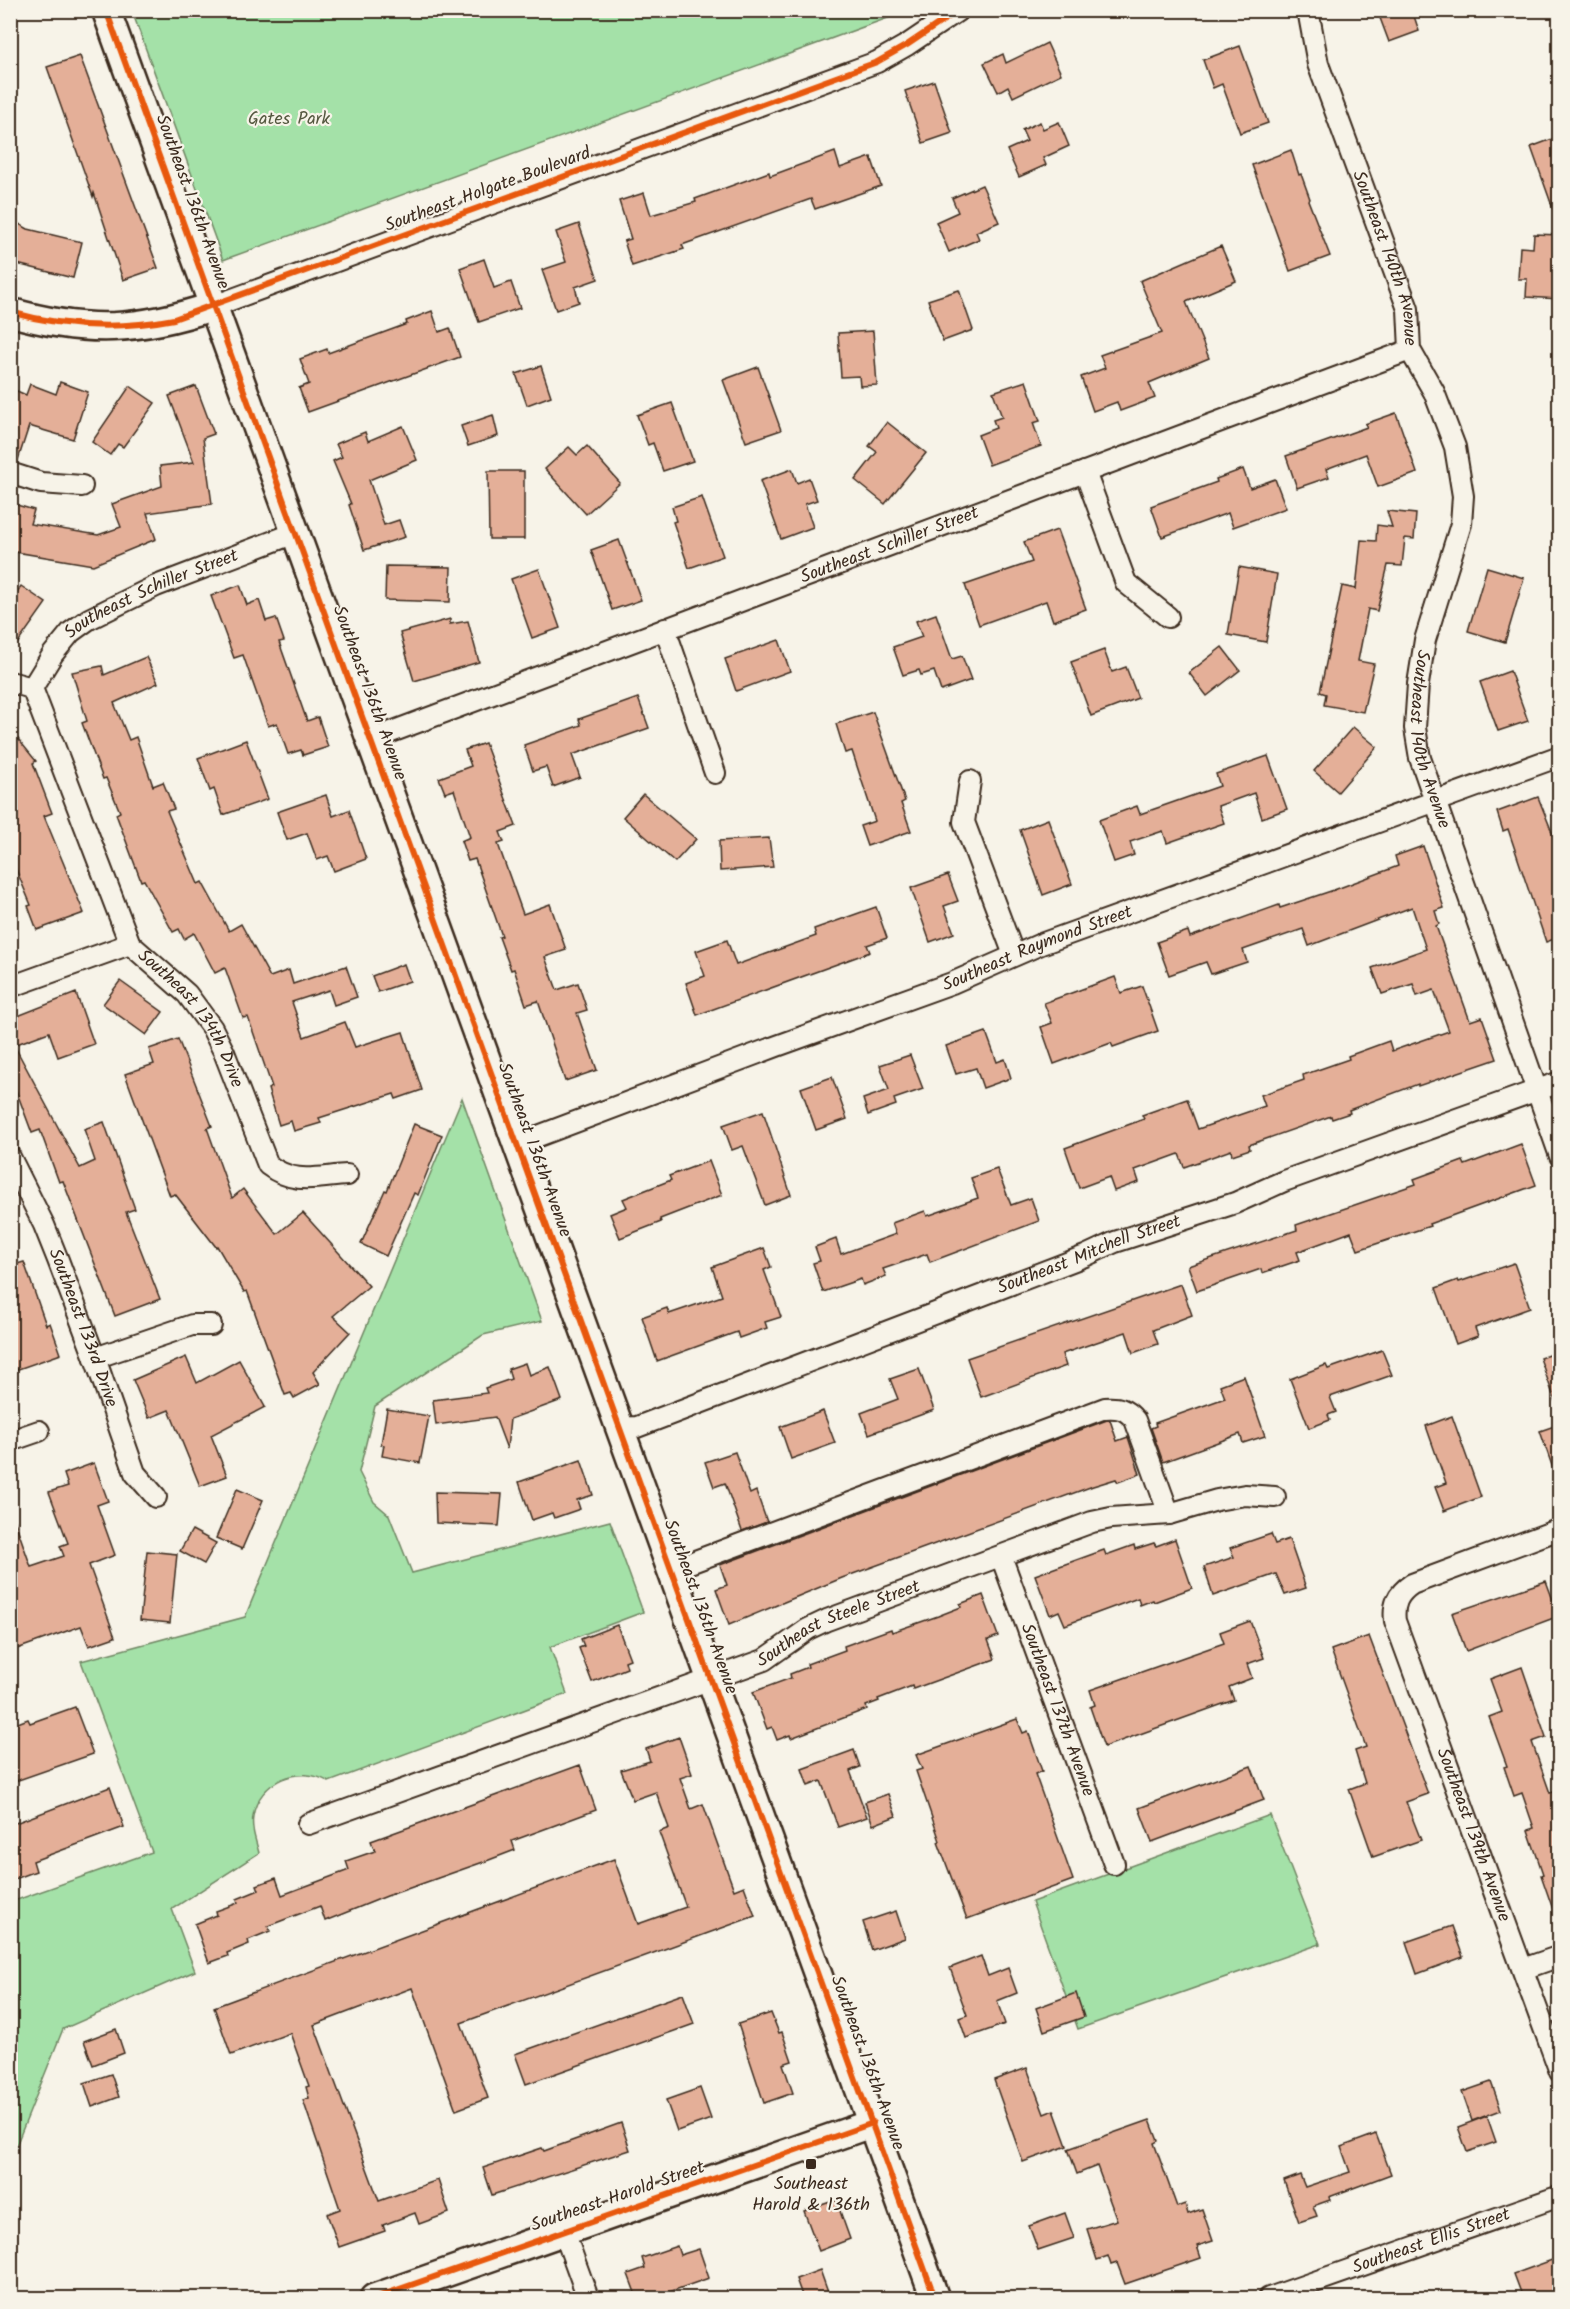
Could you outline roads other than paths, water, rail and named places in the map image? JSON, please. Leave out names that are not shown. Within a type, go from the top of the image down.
[{"type":"street","name":"Southeast 136th Avenue","points":[[106,10],[935,2298]]},
{"type":"street","name":"Southeast Holgate Boulevard","points":[[10,312],[63,324],[106,327],[158,322],[214,306],[877,62],[916,40],[958,10]]},
{"type":"street","name":"Southeast 140th Avenue","points":[[1308,10],[1318,64],[1408,309],[1410,350],[1434,392],[1455,447],[1463,496],[1461,524],[1425,640],[1418,684],[1415,728],[1420,758],[1560,1156]]},
{"type":"street","name":"Southeast Schiller Street","points":[[370,740],[1410,350]]},
{"type":"street","points":[[1085,472],[1126,583],[1168,617]]},
{"type":"street","points":[[10,473],[41,483],[82,486]]},
{"type":"street","name":"Southeast Schiller Street","points":[[32,688],[53,654],[71,632],[89,619],[156,586],[295,533]]},
{"type":"street","points":[[665,629],[715,772]]},
{"type":"street","points":[[10,682],[32,688]]},
{"type":"street","name":"Southeast 134th Drive","points":[[32,688],[130,944],[187,993],[212,1028],[268,1166],[282,1176],[298,1179],[347,1175]]},
{"type":"street","name":"Southeast Raymond Street","points":[[517,1144],[952,983],[1014,955],[1434,800],[1560,756]]},
{"type":"street","points":[[970,781],[964,822],[1014,955]]},
{"type":"street","points":[[10,987],[130,944]]},
{"type":"street","name":"Southeast Mitchell Street","points":[[619,1428],[637,1426],[1076,1260],[1115,1242],[1235,1203],[1284,1181],[1560,1082]]},
{"type":"street","name":"Southeast 133rd Drive","points":[[10,1157],[44,1225],[95,1358],[135,1473],[156,1497]]},
{"type":"street","points":[[95,1358],[192,1325],[211,1325]]},
{"type":"street","points":[[670,1570],[1105,1408],[1118,1407],[1127,1411],[1135,1420],[1169,1514]]},
{"type":"street","points":[[10,1441],[39,1431]]},
{"type":"street","name":"Southeast Steele Street","points":[[308,1824],[764,1660],[808,1629],[827,1620],[1092,1522],[1111,1518],[1169,1514],[1217,1500],[1245,1495],[1275,1497]]},
{"type":"street","name":"Southeast 139th Avenue","points":[[1560,1529],[1412,1584],[1398,1598],[1394,1608],[1395,1621],[1560,2072]]},
{"type":"street","name":"Southeast 137th Avenue","points":[[1001,1556],[1114,1864]]},
{"type":"street","points":[[1523,1969],[1560,1956]]},
{"type":"street","name":"Southeast Harold Street","points":[[374,2298],[873,2123]]},
{"type":"street","name":"Southeast Ellis Street","points":[[1269,2298],[1560,2196]]},
{"type":"street","points":[[564,2232],[588,2298]]},
{"type":"place","name":"Southeast Harold & 136th","points":[[811,2164]]},
{"type":"park label","name":"Gates Park","points":[[289,119]]}]
